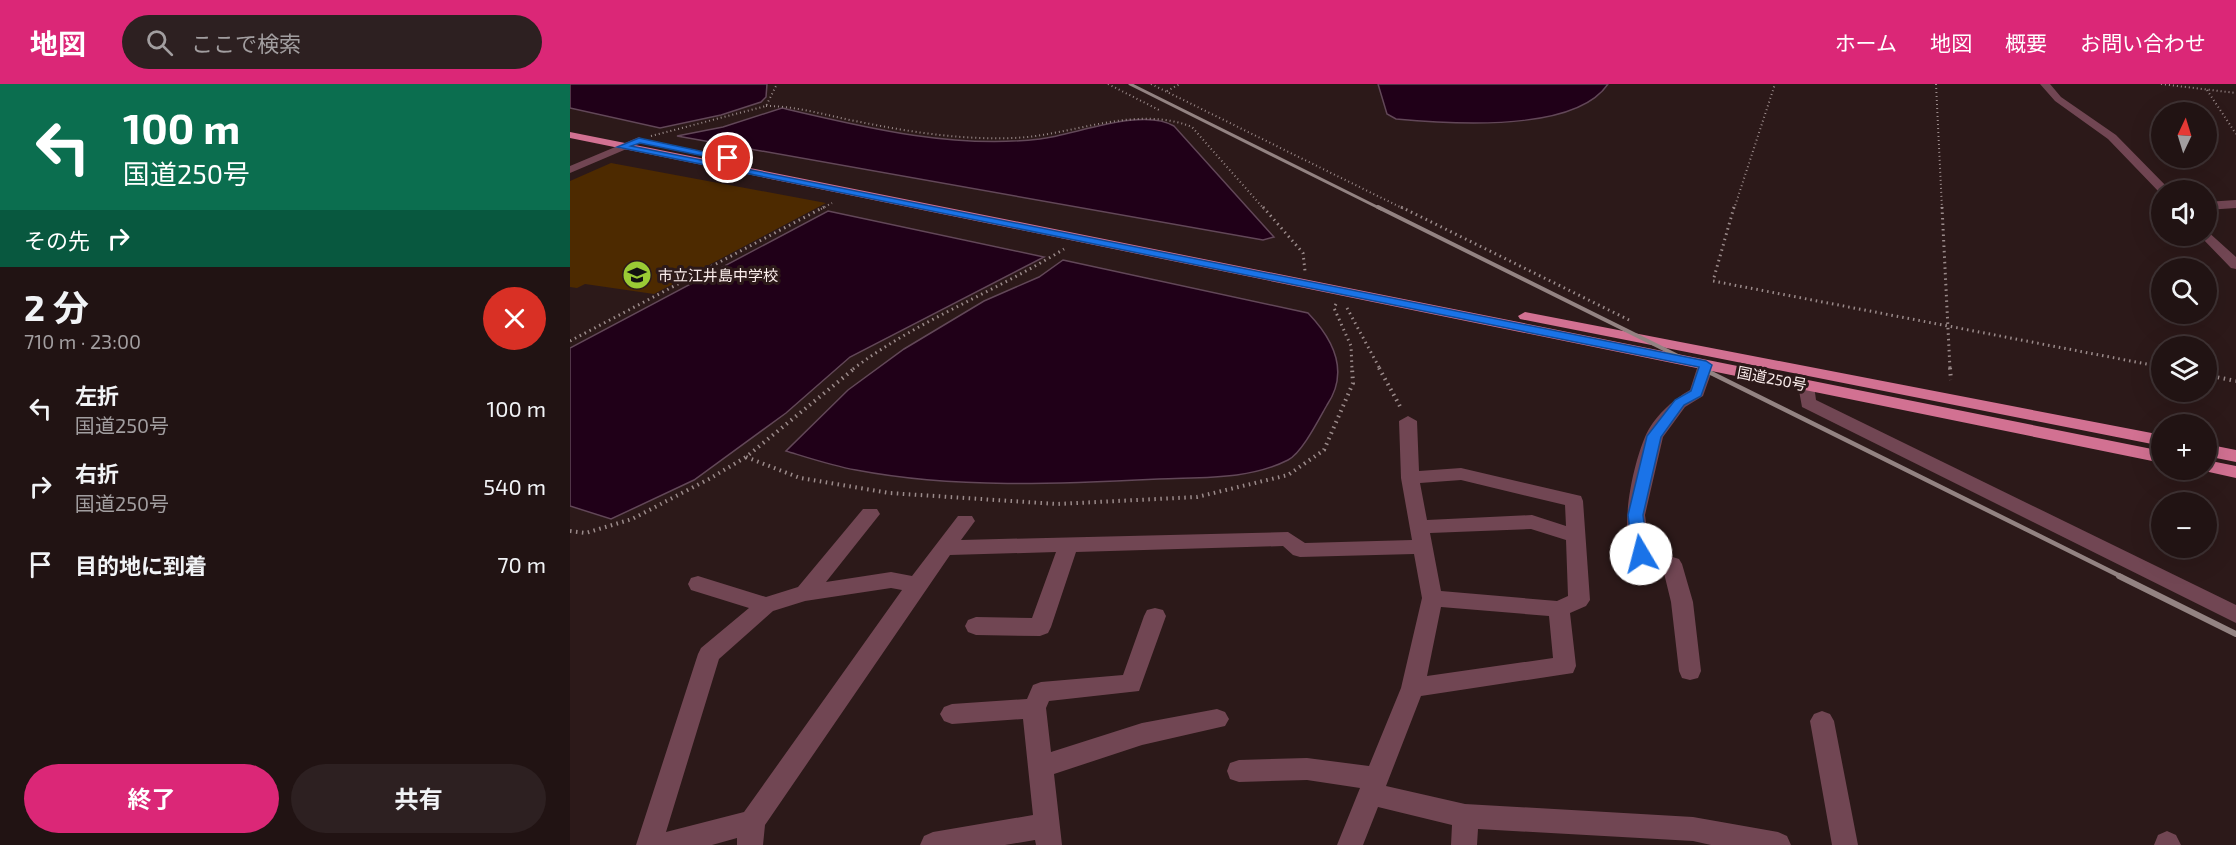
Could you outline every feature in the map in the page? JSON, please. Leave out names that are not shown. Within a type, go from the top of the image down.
[{"type":"highway","name":"国道250号","points":[[570,126],[1306,274],[2151,439]]},
{"type":"highway","name":"国道250号","points":[[570,135],[2151,455]]},
{"type":"highway","points":[[2217,452],[2236,456]]},
{"type":"highway","points":[[2217,468],[2236,472]]},
{"type":"street","points":[[2045,84],[2058,99],[2112,137],[2154,180]]},
{"type":"street","points":[[570,170],[639,140]]},
{"type":"street","points":[[2217,205],[2236,204]]},
{"type":"street","points":[[2217,246],[2236,266]]},
{"type":"street","points":[[1690,671],[1682,602],[1672,564],[1641,554],[1635,515],[1654,436],[1679,403],[1697,393],[1706,365]]},
{"type":"street","points":[[1806,385],[1808,403],[2236,615]]},
{"type":"street","points":[[1350,845],[1413,688],[1432,598],[1410,478],[1408,421]]},
{"type":"street","points":[[1410,478],[1461,474],[1574,501],[1579,600],[1559,609],[1432,598]]},
{"type":"street","points":[[805,593],[870,514]]},
{"type":"street","points":[[665,845],[751,834],[917,585],[965,521]]},
{"type":"street","points":[[945,548],[1288,539],[1300,550],[1532,522],[1576,536]]},
{"type":"street","points":[[975,626],[1040,627],[1068,545]]},
{"type":"street","points":[[649,845],[709,654],[766,605],[805,593],[891,580],[917,585]]},
{"type":"street","points":[[698,584],[766,605]]},
{"type":"street","points":[[1413,688],[1565,666],[1559,609]]},
{"type":"street","points":[[933,845],[1048,835],[1034,708],[1041,692],[1131,684],[1155,616]]},
{"type":"street","points":[[952,714],[1034,708]]},
{"type":"street","points":[[1040,767],[1142,734],[1217,719]]},
{"type":"street","points":[[1822,721],[1845,845]]},
{"type":"street","points":[[1239,771],[1307,769],[1374,787],[1465,816],[1693,829],[1778,845]]},
{"type":"street","points":[[1464,845],[1465,816]]},
{"type":"path","points":[[766,106],[777,84]]},
{"type":"path","points":[[1108,84],[1158,110]]},
{"type":"path","points":[[1151,84],[1631,321]]},
{"type":"path","points":[[1166,92],[1179,84]]},
{"type":"path","points":[[1775,84],[1731,218],[1713,282],[2151,365]]},
{"type":"path","points":[[1936,84],[1951,380]]},
{"type":"path","points":[[2161,84],[2236,93]]},
{"type":"path","points":[[2207,89],[2236,134]]},
{"type":"path","points":[[639,140],[766,106],[789,106],[933,136],[1048,135],[1144,119],[1180,120],[1192,127],[1303,254],[1306,274]]},
{"type":"path","points":[[570,341],[836,201]]},
{"type":"path","points":[[570,531],[580,535],[619,527],[746,457],[877,352],[956,307],[1034,270],[1067,247]]},
{"type":"path","points":[[746,457],[800,478],[889,493],[1057,504],[1197,497],[1288,475],[1324,450],[1353,383],[1351,346],[1334,309],[1337,301],[1352,312],[1408,421]]},
{"type":"path","points":[[2217,377],[2236,381]]},
{"type":"shaded area","points":[[570,84],[767,84],[766,97],[761,102],[721,115],[660,128],[570,108]]},
{"type":"shaded area","points":[[1378,84],[1608,84],[1592,100],[1569,111],[1541,118],[1510,122],[1447,123],[1396,119],[1387,114]]},
{"type":"shaded area","points":[[782,108],[910,135],[975,141],[1040,139],[1127,121],[1144,119],[1160,121],[1174,126],[1274,237],[1263,240],[677,136],[723,127]]},
{"type":"shaded area","name":"市立江井島中学校","points":[[611,163],[826,203],[654,294],[585,284],[577,288],[570,287],[570,181]]},
{"type":"shaded area","points":[[828,211],[1044,257],[850,357],[786,413],[694,480],[611,519],[570,506],[570,348]]},
{"type":"shaded area","points":[[1063,260],[1308,313],[1331,345],[1338,368],[1334,392],[1299,450],[1288,460],[1273,466],[1225,476],[1008,484],[893,476],[856,470],[786,451],[848,390],[904,349],[984,301],[1039,277]]},
{"type":"railway","points":[[1130,84],[1381,209]]},
{"type":"railway","points":[[1378,207],[1704,369]]},
{"type":"railway","points":[[1701,368],[2122,577]]},
{"type":"railway","points":[[2119,576],[2236,634]]},
{"type":"place","name":"市立江井島中学校","points":[[637,275]]},
{"type":"route","points":[[728,158],[639,140],[621,147],[1706,365],[1697,393],[1679,403],[1654,436],[1635,515],[1641,554]]}]
